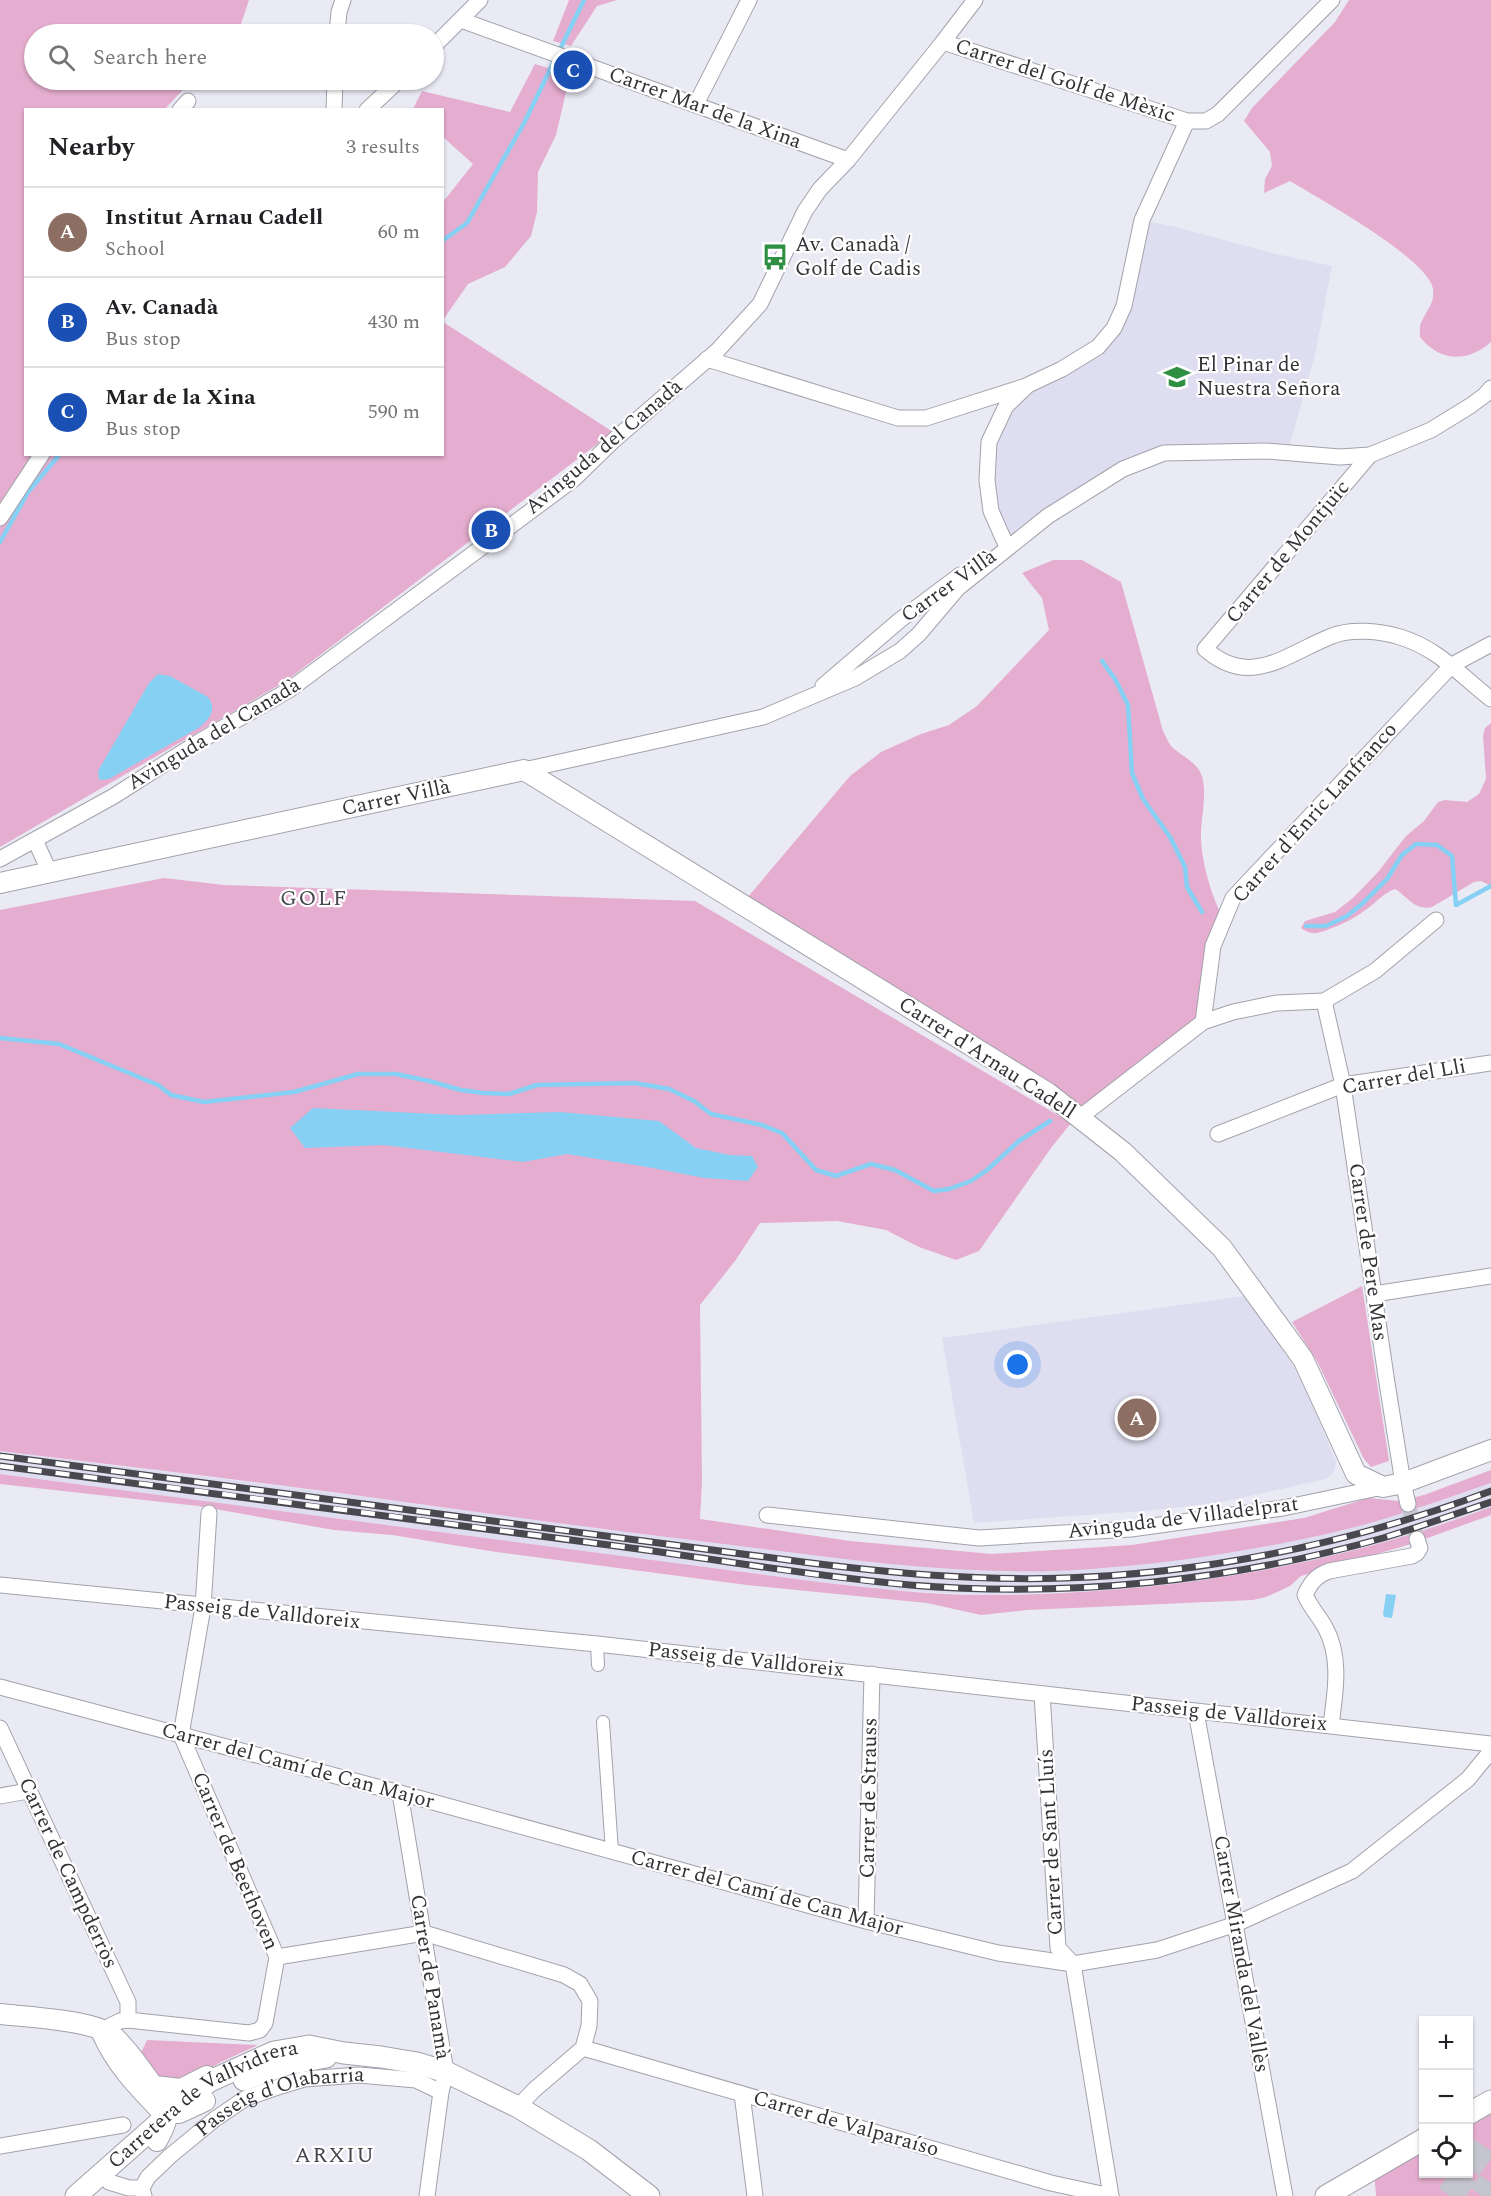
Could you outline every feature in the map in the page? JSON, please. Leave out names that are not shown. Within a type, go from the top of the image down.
[{"type":"main road","name":"Carretera de Vallvidrera","points":[[91,2196],[109,2182],[152,2138],[169,2114],[210,2081],[274,2052],[309,2046],[344,2054],[381,2057]]},
{"type":"main road","name":"Carretera de Vallvidrera","points":[[76,2196],[152,2138],[230,2086],[268,2070],[344,2054]]},
{"type":"main road","name":"Passeig d'Olabarria","points":[[381,2057],[417,2063],[443,2082],[518,2107],[589,2150],[649,2196]]},
{"type":"main road","points":[[1473,2111],[1491,2101]]},
{"type":"main road","points":[[1326,2196],[1419,2142]]},
{"type":"street","points":[[338,24],[343,0]]},
{"type":"street","points":[[444,36],[480,0]]},
{"type":"street","points":[[696,104],[749,0]]},
{"type":"street","name":"Avinguda del Canadà","points":[[0,860],[114,796],[200,741],[289,690],[574,479],[614,440],[707,359],[760,304],[806,210],[820,189],[848,160],[975,0]]},
{"type":"street","points":[[707,359],[898,418],[926,418],[1028,385],[1062,369],[1098,347],[1114,328],[1124,306],[1142,220],[1187,121],[1206,121],[1218,114],[1332,0]]},
{"type":"street","name":"Carrer Mar de la Xina","points":[[461,20],[848,160]]},
{"type":"street","name":"Carrer del Golf de Mèxic","points":[[943,42],[1187,121]]},
{"type":"street","points":[[334,108],[335,90]]},
{"type":"street","points":[[369,108],[388,90]]},
{"type":"street","points":[[1028,385],[1006,406],[989,442],[987,480],[991,511],[1007,547],[1047,516],[1123,469],[1164,453],[1266,451],[1340,457],[1371,455],[1431,430],[1485,395],[1491,388]]},
{"type":"street","name":"Carrer de Montjuïc","points":[[1371,455],[1205,649],[1218,660],[1233,666],[1254,668],[1275,662],[1334,635],[1364,632],[1400,637],[1436,652],[1452,665]]},
{"type":"street","points":[[0,518],[41,456]]},
{"type":"street","name":"Carrer Villà","points":[[790,707],[827,684],[900,620],[936,592],[989,556],[1007,547]]},
{"type":"street","name":"Carrer Villà","points":[[0,883],[763,717],[855,678],[900,651],[919,634],[958,588],[1007,547]]},
{"type":"street","name":"Carrer d'Enric Lanfranco","points":[[1203,1022],[1213,946],[1233,898],[1452,665],[1491,644]]},
{"type":"street","points":[[1452,665],[1491,699]]},
{"type":"street","name":"Carrer d'Arnau Cadell","points":[[524,770],[1048,1093],[1123,1152],[1222,1248],[1303,1359],[1356,1474],[1383,1488]]},
{"type":"street","points":[[35,840],[50,873]]},
{"type":"street","points":[[1079,1118],[1203,1022],[1233,1012],[1277,1003],[1324,1001],[1376,970],[1436,920]]},
{"type":"street","name":"Carrer de Pere Mas","points":[[1324,1001],[1343,1086],[1408,1504]]},
{"type":"street","name":"Carrer del Lli","points":[[1218,1134],[1343,1086],[1491,1063]]},
{"type":"street","points":[[1374,1294],[1491,1276]]},
{"type":"street","points":[[1383,1488],[1403,1483],[1491,1450]]},
{"type":"street","name":"Avinguda de Villadelprat","points":[[767,1515],[979,1538],[1131,1529],[1283,1508],[1383,1488]]},
{"type":"street","points":[[181,1735],[203,1607],[209,1513]]},
{"type":"street","points":[[1331,1725],[1336,1681],[1333,1648],[1326,1628],[1305,1595],[1318,1576],[1329,1571],[1412,1556],[1420,1548],[1417,1539]]},
{"type":"street","name":"Passeig de Valldoreix","points":[[0,1585],[203,1607],[597,1644],[1491,1744]]},
{"type":"street","points":[[597,1644],[598,1665]]},
{"type":"street","name":"Carrer de Strauss","points":[[866,1921],[872,1674]]},
{"type":"street","name":"Carrer del Camí de Can Major","points":[[0,1687],[400,1793],[866,1921],[998,1953],[1073,1964],[1157,1950],[1236,1924],[1352,1871],[1468,1779],[1491,1751]]},
{"type":"street","name":"Carrer de Sant Lluís","points":[[1042,1694],[1058,1948],[1073,1964],[1111,2196]]},
{"type":"street","name":"Carrer Miranda del Vallès","points":[[1196,1712],[1285,2196]]},
{"type":"street","points":[[603,1722],[612,1851]]},
{"type":"street","name":"Carrer de Campderròs","points":[[0,1728],[128,2002],[128,2020]]},
{"type":"street","name":"Carrer de Beethoven","points":[[128,2020],[249,2033],[260,2030],[265,2023],[277,1957],[181,1735]]},
{"type":"street","points":[[0,1796],[28,1791]]},
{"type":"street","name":"Carrer de Panamà","points":[[400,1793],[424,1933],[443,2082],[427,2196]]},
{"type":"street","points":[[277,1957],[424,1933],[564,1975],[580,1984],[590,2001],[589,2026],[583,2048],[534,2090],[518,2107]]},
{"type":"street","name":"Passeig d'Olabarria","points":[[0,2014],[82,2024],[112,2034],[163,2113],[179,2113],[205,2101]]},
{"type":"street","points":[[100,2031],[120,2021],[128,2020]]},
{"type":"street","name":"Carrer de Valparaíso","points":[[583,2048],[1051,2183],[1111,2196]]},
{"type":"street","points":[[145,2086],[181,2089],[238,2059],[274,2052]]},
{"type":"street","name":"Passeig d'Olabarria","points":[[143,2192],[148,2177],[170,2156],[215,2118],[246,2098],[304,2079],[359,2075],[443,2082]]},
{"type":"street","name":"Passeig d'Olabarria","points":[[145,2086],[152,2138]]},
{"type":"street","points":[[741,2094],[755,2196]]},
{"type":"street","points":[[0,2146],[123,2125]]},
{"type":"street","points":[[109,2182],[143,2192]]},
{"type":"shaded area","points":[[0,0],[249,0],[241,24],[24,24],[24,90],[183,90],[166,108],[24,108],[24,456],[444,456],[444,323],[613,432],[286,681],[0,847]]},
{"type":"shaded area","points":[[569,0],[617,0],[597,6],[571,46],[553,41]]},
{"type":"shaded area","points":[[1349,0],[1491,0],[1491,342],[1473,354],[1454,357],[1445,355],[1436,351],[1420,337],[1420,325],[1431,303],[1433,289],[1427,276],[1393,246],[1290,181],[1264,193],[1265,179],[1272,166],[1270,152],[1244,121],[1252,108],[1335,22]]},
{"type":"shaded area","points":[[535,64],[570,75],[556,135],[538,172],[537,212],[531,236],[505,267],[468,284],[444,319],[444,201],[473,164],[444,138],[444,108],[414,108],[422,91],[510,112]]},
{"type":"shaded area","name":"El Pinar de Nuestra Señora","points":[[1142,220],[1332,266],[1315,355],[1287,452],[1164,453],[1009,538],[991,511],[989,442],[1006,406],[1114,328]]},
{"type":"shaded area","points":[[1053,560],[1082,560],[1121,582],[1163,731],[1172,747],[1198,769],[1203,780],[1202,853],[1211,888],[1224,920],[1203,1022],[1079,1118],[742,904],[850,776],[881,752],[921,734],[949,725],[977,706],[1049,630],[1042,598],[1022,573]]},
{"type":"shaded area","points":[[1491,723],[1491,886],[1481,881],[1474,882],[1432,907],[1426,908],[1416,905],[1395,889],[1350,920],[1337,926],[1316,933],[1307,932],[1301,928],[1305,921],[1335,912],[1353,898],[1378,872],[1406,836],[1424,821],[1438,802],[1445,800],[1467,802],[1479,794],[1486,779],[1483,736],[1485,728]]},
{"type":"shaded area","points":[[164,878],[224,885],[695,901],[1071,1123],[979,1251],[956,1260],[919,1247],[886,1230],[837,1221],[760,1223],[735,1261],[700,1305],[702,1481],[700,1519],[850,1541],[992,1554],[1132,1545],[1304,1518],[1368,1498],[1399,1501],[1424,1495],[1491,1470],[1491,1483],[1358,1526],[1248,1550],[1092,1569],[990,1571],[837,1558],[555,1523],[297,1487],[0,1451],[0,910]]},
{"type":"shaded area","points":[[1362,1286],[1389,1461],[1371,1467],[1364,1459],[1317,1361],[1292,1322]]},
{"type":"shaded area","points":[[1244,1296],[1291,1362],[1310,1399],[1336,1462],[1331,1475],[1326,1479],[1218,1503],[1144,1511],[974,1523],[942,1338]]},
{"type":"shaded area","points":[[0,1451],[603,1529],[1089,1569],[1252,1549],[1341,1531],[1419,1508],[1491,1483],[1491,1507],[1404,1537],[1342,1555],[1270,1569],[1201,1581],[1102,1591],[989,1595],[904,1591],[818,1582],[0,1474]]},
{"type":"shaded area","points":[[0,1474],[818,1582],[969,1595],[1119,1589],[1245,1574],[1369,1546],[1491,1507],[1491,1515],[1411,1544],[1301,1576],[1290,1586],[1253,1600],[1027,1610],[981,1615],[927,1603],[747,1585],[496,1552],[392,1535],[334,1530],[198,1506],[0,1484]]},
{"type":"shaded area","points":[[147,2040],[258,2045],[221,2062],[184,2084],[162,2082],[139,2057]]},
{"type":"shaded area","points":[[1491,2100],[1491,2196],[1376,2196],[1374,2169],[1419,2141],[1419,2178],[1473,2178],[1473,2111]]},
{"type":"water","points":[[158,674],[170,676],[208,697],[212,706],[209,717],[200,727],[109,779],[99,780],[98,771],[149,683]]},
{"type":"water","points":[[313,1108],[458,1115],[560,1112],[659,1121],[696,1148],[730,1155],[752,1156],[758,1167],[748,1181],[704,1178],[567,1154],[523,1162],[384,1145],[305,1148],[290,1128]]},
{"type":"water","points":[[1386,1594],[1396,1595],[1392,1618],[1384,1617],[1383,1614]]},
{"type":"waterway","points":[[444,240],[467,223],[524,123],[584,0]]},
{"type":"waterway","points":[[0,542],[28,492],[58,456]]},
{"type":"waterway","points":[[1102,661],[1115,679],[1128,705],[1132,773],[1143,799],[1170,837],[1185,867],[1187,887],[1202,912]]},
{"type":"waterway","points":[[1306,926],[1326,926],[1347,916],[1387,879],[1402,855],[1416,844],[1437,845],[1452,856],[1456,905],[1491,886]]},
{"type":"waterway","points":[[0,1038],[59,1044],[158,1085],[171,1095],[204,1102],[294,1092],[358,1074],[396,1074],[461,1090],[509,1094],[537,1085],[635,1083],[669,1089],[694,1101],[711,1114],[762,1125],[782,1133],[816,1170],[836,1176],[871,1164],[895,1170],[934,1191],[949,1189],[971,1181],[1019,1141],[1050,1121]]},
{"type":"tunnel","points":[[1408,1504],[1417,1539]]},
{"type":"tunnel","points":[[1473,2161],[1491,2135]]},
{"type":"tunnel","points":[[1450,2196],[1462,2178]]},
{"type":"tunnel","points":[[1482,2196],[1491,2183]]},
{"type":"railway","points":[[0,1456],[803,1562],[901,1573],[1032,1579],[1119,1575],[1228,1562],[1281,1552],[1387,1525],[1491,1491]]},
{"type":"railway","points":[[0,1466],[647,1550],[834,1577],[910,1585],[969,1588],[1089,1587],[1208,1575],[1326,1553],[1383,1538],[1491,1502]]},
{"type":"place","name":"Mar de la Xina","points":[[573,70]]},
{"type":"place","name":"Av. Canadà / Golf de Cadis","points":[[775,257]]},
{"type":"place","name":"El Pinar de Nuestra Señora","points":[[1177,377]]},
{"type":"place","name":"Av. Canadà","points":[[491,530]]},
{"type":"place","name":"Institut Arnau Cadell","points":[[1137,1418]]},
{"type":"district","name":"GOLF","points":[[314,898]]},
{"type":"district","name":"ARXIU","points":[[335,2155]]}]
